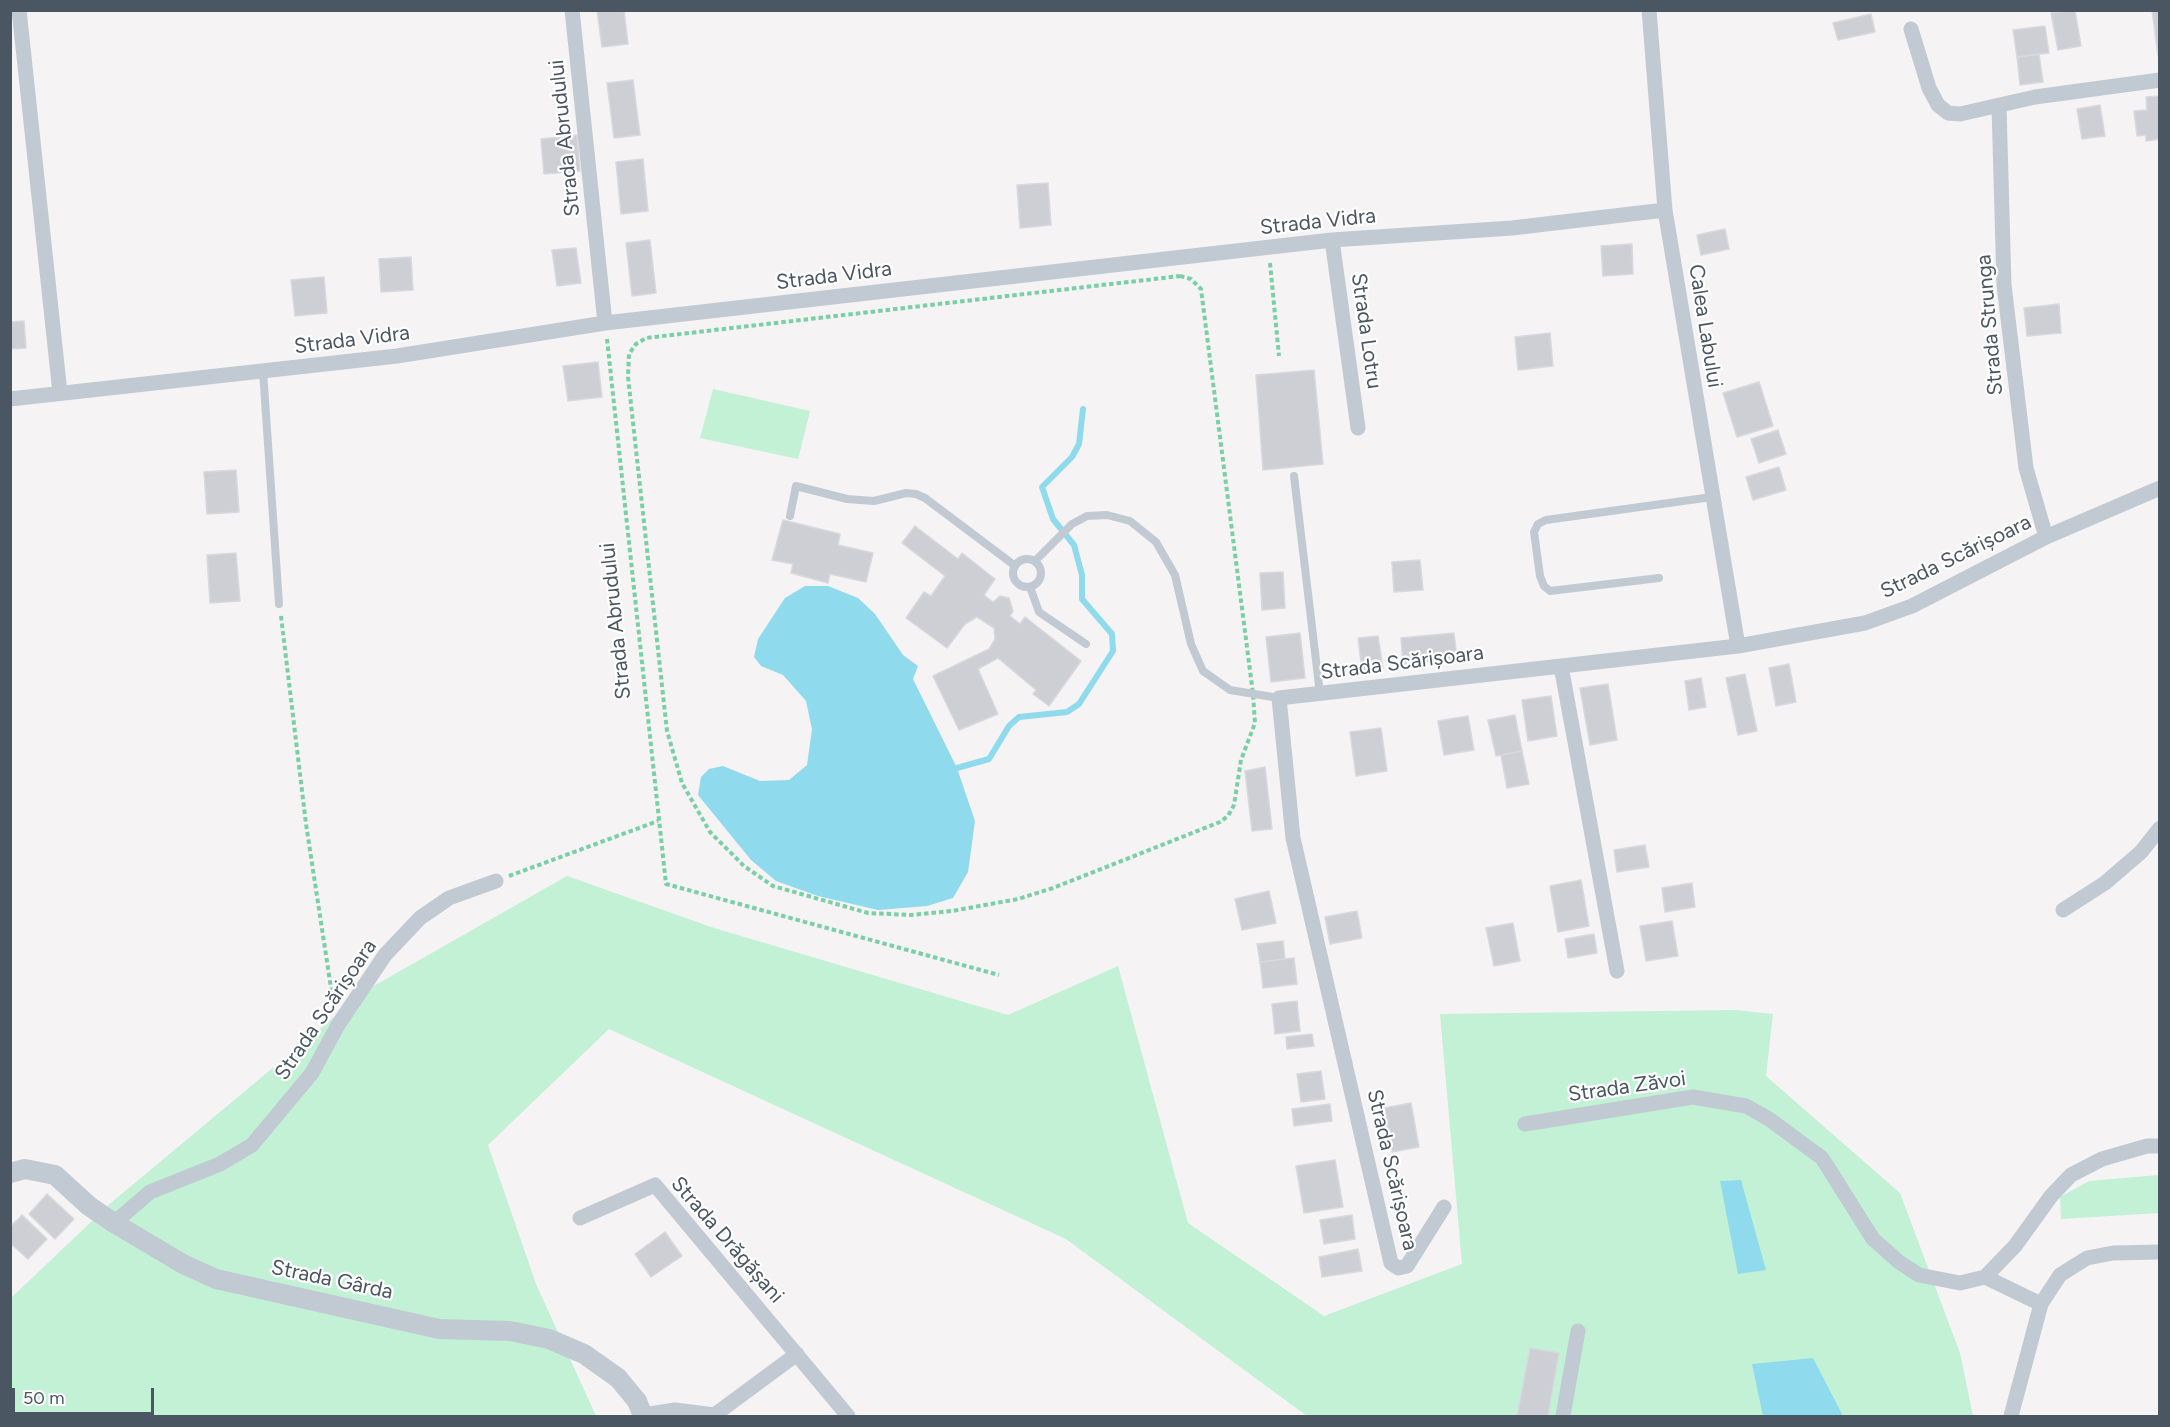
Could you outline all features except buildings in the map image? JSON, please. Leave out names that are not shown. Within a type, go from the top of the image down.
[{"type":"street","points":[[19,10],[60,393]]},
{"type":"street","name":"Strada Abrudului","points":[[572,10],[605,323]]},
{"type":"street","name":"Calea Labului","points":[[1649,10],[1665,210],[1738,646]]},
{"type":"street","points":[[1911,29],[1929,88],[1938,105],[1948,112],[1960,114],[2035,97],[2160,80]]},
{"type":"street","name":"Strada Strunga","points":[[1999,106],[2004,285],[2026,468],[2046,537]]},
{"type":"street","name":"Strada Vidra","points":[[10,399],[397,356],[605,323],[1332,240],[1512,228],[1665,210]]},
{"type":"street","name":"Strada Lotru","points":[[1332,240],[1358,428]]},
{"type":"street","name":"Strada Scărișoara","points":[[1444,1207],[1407,1266],[1398,1268],[1391,1263],[1293,838],[1279,698],[1738,646],[1865,623],[1912,606],[2046,537],[2160,488]]},
{"type":"street","points":[[1561,666],[1617,971]]},
{"type":"street","points":[[2063,910],[2105,883],[2141,852],[2160,828]]},
{"type":"street","name":"Strada Scărișoara","points":[[114,1223],[150,1192],[220,1164],[252,1145],[312,1073],[338,1025],[385,955],[420,918],[449,898],[496,881]]},
{"type":"street","name":"Strada Zăvoi","points":[[1525,1124],[1693,1097],[1746,1106],[1769,1119],[1822,1158],[1873,1239],[1899,1262],[1919,1275],[1940,1281],[1960,1283],[1985,1277]]},
{"type":"street","points":[[2041,1304],[1985,1277],[2014,1246],[2051,1196],[2071,1175],[2102,1159],[2148,1146],[2160,1146]]},
{"type":"street","name":"Strada Gârda","points":[[10,1173],[26,1169],[55,1175],[89,1206],[114,1223],[183,1264],[216,1279],[439,1329],[510,1331],[549,1339],[584,1354],[618,1378],[637,1401],[643,1415]]},
{"type":"street","name":"Strada Drăgășani","points":[[580,1218],[655,1185],[848,1416]]},
{"type":"street","points":[[2012,1416],[2041,1304],[2060,1275],[2087,1258],[2113,1253],[2160,1252]]},
{"type":"street","points":[[1563,1416],[1578,1331]]},
{"type":"street","points":[[643,1415],[675,1410],[714,1416],[797,1354]]},
{"type":"lane","points":[[263,371],[279,604]]},
{"type":"lane","points":[[1294,476],[1320,694]]},
{"type":"lane","points":[[790,516],[795,486],[847,499],[874,501],[906,493],[916,495],[925,498],[1014,565]]},
{"type":"lane","points":[[1659,578],[1550,591],[1544,586],[1540,576],[1534,532],[1538,524],[1546,520],[1712,497]]},
{"type":"lane","points":[[1035,561],[1072,524],[1087,516],[1107,515],[1130,521],[1156,542],[1175,576],[1191,644],[1203,671],[1230,690],[1279,698]]},
{"type":"lane","points":[[1022,559],[1035,561],[1040,567],[1041,577],[1030,587],[1021,586],[1014,579],[1014,565],[1022,559]]},
{"type":"lane","points":[[1030,587],[1039,612],[1086,644]]},
{"type":"path","points":[[1269,248],[1279,356]]},
{"type":"path","points":[[1180,276],[1191,279],[1201,289],[1253,694],[1255,723],[1241,760],[1234,805],[1228,816],[1210,826],[1053,888],[1018,899],[952,911],[911,915],[868,913],[773,886],[744,866],[710,832],[682,783],[667,732],[628,376],[629,354],[636,344],[646,338],[1180,276]]},
{"type":"path","name":"Strada Abrudului","points":[[605,323],[666,884],[999,975]]},
{"type":"path","points":[[279,604],[306,824],[338,1025]]},
{"type":"path","points":[[496,881],[658,820]]},
{"type":"green space","points":[[713,389],[810,411],[798,459],[700,438]]},
{"type":"green space","points":[[567,876],[714,928],[1008,1015],[1118,966],[1188,1223],[1324,1316],[1462,1264],[1440,1014],[1735,1010],[1773,1014],[1766,1076],[1900,1193],[1960,1353],[1973,1416],[1307,1416],[1066,1239],[609,1029],[488,1145],[536,1284],[596,1416],[11,1416],[11,1298],[112,1202],[365,991]]},
{"type":"green space","points":[[2159,1175],[2159,1213],[2061,1219],[2060,1197],[2089,1181]]},
{"type":"water","points":[[805,586],[828,586],[858,598],[875,614],[903,655],[918,666],[913,679],[957,768],[975,821],[968,872],[953,898],[927,906],[878,910],[818,896],[776,881],[751,860],[698,795],[701,777],[709,769],[723,766],[760,781],[789,780],[807,765],[812,729],[806,701],[783,675],[761,666],[754,657],[758,639],[785,598]]},
{"type":"water","points":[[1741,1180],[1766,1270],[1738,1274],[1720,1181]]},
{"type":"water","points":[[1813,1358],[1843,1416],[1763,1416],[1752,1364]]},
{"type":"waterway","points":[[957,768],[989,759],[1009,726],[1019,717],[1067,712],[1079,704],[1113,651],[1112,634],[1082,599],[1082,575],[1074,545],[1053,519],[1042,487],[1072,457],[1079,444],[1083,409]]}]
